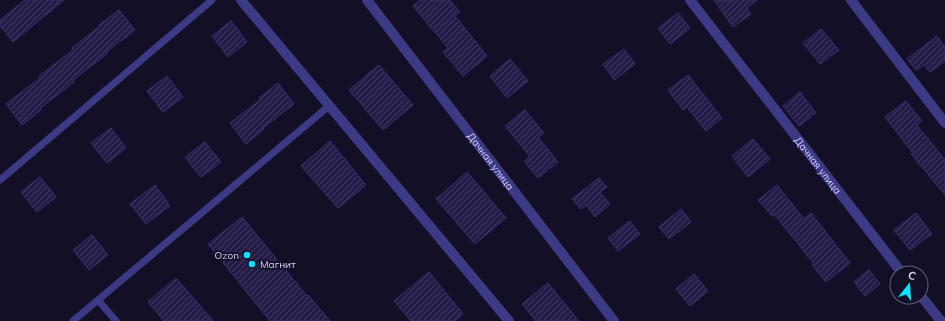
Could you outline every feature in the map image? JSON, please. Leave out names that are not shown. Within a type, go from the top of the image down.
[{"type":"street","points":[[241,0],[509,321]]},
{"type":"street","name":"Дачная улица","points":[[367,0],[614,321]]},
{"type":"street","name":"Дачная улица","points":[[690,0],[896,265]]},
{"type":"street","points":[[851,0],[945,123]]},
{"type":"street","points":[[928,305],[941,321]]},
{"type":"lane","points":[[0,180],[212,0]]},
{"type":"lane","points":[[73,321],[329,106]]},
{"type":"lane","points":[[98,300],[116,321]]},
{"type":"building","points":[[25,0],[64,0],[13,42],[0,26],[0,20]]},
{"type":"building","points":[[420,0],[450,0],[460,12],[455,16],[487,56],[463,76],[443,52],[448,48],[413,6]]},
{"type":"building","points":[[714,0],[757,0],[747,8],[751,14],[733,27]]},
{"type":"building","points":[[119,10],[135,30],[106,52],[108,53],[73,80],[74,82],[40,108],[41,110],[22,125],[6,104],[40,78],[39,76],[73,50],[72,48]]},
{"type":"building","points":[[678,13],[690,28],[670,44],[658,28]]},
{"type":"building","points":[[231,21],[247,42],[228,57],[212,36]]},
{"type":"building","points":[[821,29],[839,50],[820,64],[803,43]]},
{"type":"building","points":[[937,36],[945,47],[945,61],[930,72],[924,65],[916,70],[907,59]]},
{"type":"building","points":[[624,49],[635,64],[614,80],[603,64]]},
{"type":"building","points":[[510,59],[528,81],[507,98],[490,76]]},
{"type":"building","points":[[379,65],[413,105],[383,130],[349,90]]},
{"type":"building","points":[[688,75],[722,118],[706,131],[687,107],[683,110],[668,90]]},
{"type":"building","points":[[167,76],[183,97],[163,112],[147,91]]},
{"type":"building","points":[[278,83],[294,104],[263,128],[264,129],[246,144],[230,123],[260,100],[259,98]]},
{"type":"building","points":[[800,92],[816,113],[799,126],[783,106]]},
{"type":"building","points":[[906,101],[922,121],[917,125],[945,160],[945,195],[911,154],[913,153],[885,117]]},
{"type":"building","points":[[525,110],[544,133],[538,137],[558,162],[538,178],[524,161],[530,157],[505,126]]},
{"type":"building","points":[[111,128],[126,148],[107,163],[91,143]]},
{"type":"building","points":[[753,139],[770,159],[748,177],[732,156]]},
{"type":"building","points":[[330,141],[366,185],[338,208],[301,166]]},
{"type":"building","points":[[205,142],[221,162],[201,177],[185,157]]},
{"type":"building","points":[[467,172],[506,218],[475,244],[436,199]]},
{"type":"building","points":[[40,177],[56,197],[37,212],[21,192]]},
{"type":"building","points":[[599,178],[607,187],[600,192],[610,204],[595,217],[586,205],[581,209],[572,199]]},
{"type":"building","points":[[155,185],[170,206],[146,224],[130,204]]},
{"type":"building","points":[[777,185],[804,219],[811,213],[850,263],[826,282],[812,265],[814,264],[774,214],[772,216],[758,200]]},
{"type":"building","points":[[681,209],[691,222],[669,239],[659,227]]},
{"type":"building","points":[[916,213],[932,234],[910,250],[894,230]]},
{"type":"building","name":"Магнит","points":[[242,217],[307,296],[308,295],[330,321],[270,321],[208,244]]},
{"type":"building","points":[[630,221],[640,234],[618,251],[608,238]]},
{"type":"building","points":[[92,235],[108,255],[89,270],[73,250]]},
{"type":"building","points":[[869,270],[880,284],[865,296],[854,282]]},
{"type":"building","points":[[429,272],[463,314],[455,321],[411,321],[394,301]]},
{"type":"building","points":[[694,274],[708,291],[690,306],[676,289]]},
{"type":"building","points":[[176,278],[213,321],[164,321],[148,302]]},
{"type":"building","points":[[548,283],[579,321],[536,321],[522,304]]},
{"type":"place","name":"Ozon","points":[[247,255]]},
{"type":"place","name":"Магнит","points":[[252,264]]}]
